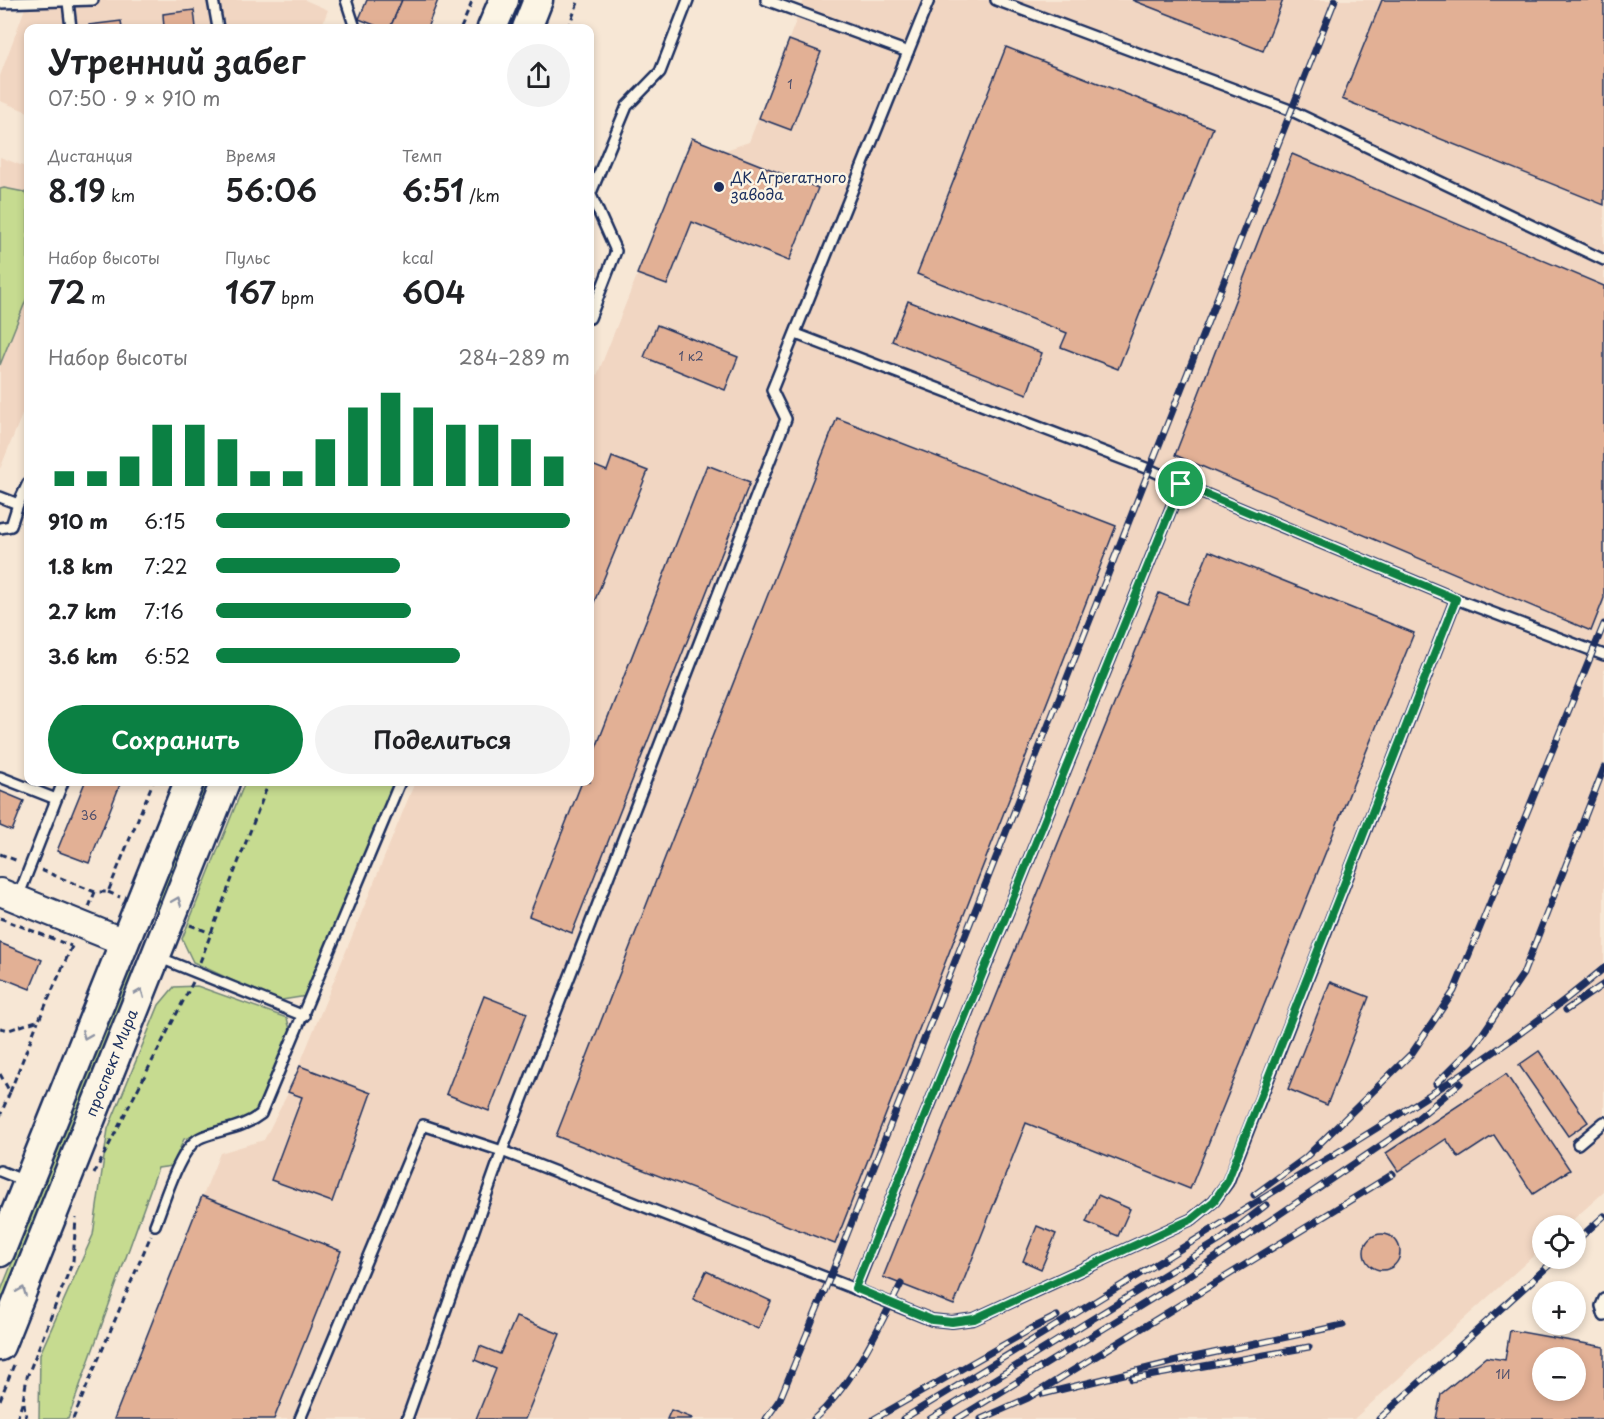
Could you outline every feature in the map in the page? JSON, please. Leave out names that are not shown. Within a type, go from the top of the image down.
[{"type":"main road","points":[[494,24],[504,0]]},
{"type":"main road","points":[[529,24],[538,0]]},
{"type":"main road","points":[[0,1252],[187,786]]},
{"type":"main road","name":"проспект Мира","points":[[8,1352],[155,955],[223,786]]},
{"type":"main road","points":[[124,942],[155,955]]},
{"type":"street","points":[[8,896],[124,942]]},
{"type":"lane","points":[[0,3],[93,0]]},
{"type":"lane","points":[[213,0],[217,24]]},
{"type":"lane","points":[[346,0],[354,24]]},
{"type":"lane","points":[[594,185],[627,106],[660,72],[688,0]]},
{"type":"lane","points":[[766,0],[908,52]]},
{"type":"lane","points":[[407,1419],[502,1151],[786,419],[772,390],[929,0]]},
{"type":"lane","points":[[996,0],[1290,110],[1604,260]]},
{"type":"lane","points":[[68,2],[71,24]]},
{"type":"lane","points":[[594,204],[616,251],[594,308]]},
{"type":"lane","points":[[796,334],[1151,470],[1456,599],[1604,656]]},
{"type":"lane","points":[[855,1288],[1181,484]]},
{"type":"lane","points":[[0,528],[11,526],[24,491]]},
{"type":"lane","points":[[0,496],[18,504]]},
{"type":"lane","points":[[300,1419],[423,1125],[502,1151],[932,1320],[952,1322],[974,1319],[1192,1219],[1214,1201],[1227,1182],[1456,599]]},
{"type":"lane","points":[[0,777],[56,799]]},
{"type":"lane","points":[[8,896],[29,866],[61,786]]},
{"type":"lane","points":[[155,1225],[186,1149],[199,1137],[249,1124],[261,1114],[304,1016],[398,786]]},
{"type":"lane","points":[[155,955],[304,1016]]},
{"type":"lane","points":[[1578,1144],[1604,1122]]},
{"type":"lane","points":[[0,1171],[28,1182]]},
{"type":"lane","points":[[1604,1299],[1601,1306],[1604,1316]]},
{"type":"path","points":[[463,24],[473,0]]},
{"type":"path","points":[[570,24],[579,0]]},
{"type":"path","points":[[0,854],[95,892],[108,892],[151,786]]},
{"type":"path","points":[[198,969],[267,786]]},
{"type":"path","points":[[86,914],[95,892]]},
{"type":"path","points":[[0,918],[72,946]]},
{"type":"path","points":[[183,922],[211,933]]},
{"type":"path","points":[[0,1116],[75,938]]},
{"type":"path","points":[[92,1178],[193,981]]},
{"type":"path","points":[[0,1028],[9,1030],[39,1020]]},
{"type":"path","points":[[0,1074],[10,1092]]},
{"type":"path","points":[[17,1419],[27,1377],[73,1261],[76,1209],[72,1220]]},
{"type":"path","points":[[73,1419],[155,1225]]},
{"type":"path","points":[[0,1400],[8,1352]]},
{"type":"path","points":[[23,1401],[26,1419]]},
{"type":"shaded area","points":[[28,0],[305,0],[328,10],[323,24],[24,24],[24,110],[0,101],[0,76]]},
{"type":"shaded area","points":[[804,0],[1604,0],[1604,1192],[1578,1215],[1532,1215],[1532,1257],[1354,1419],[114,1419],[220,1153],[264,1140],[288,1093],[413,786],[594,786],[594,383],[692,138],[723,151],[749,142]]},
{"type":"shaded area","points":[[0,157],[24,166],[24,410],[0,469]]},
{"type":"green space","points":[[0,189],[24,192],[24,305],[0,365]]},
{"type":"green space","points":[[202,786],[210,786],[159,911],[153,908]]},
{"type":"green space","points":[[243,786],[395,786],[313,995],[276,1001],[193,962],[182,939]]},
{"type":"green space","points":[[129,971],[136,974],[0,1313],[0,1293]]},
{"type":"green space","points":[[197,986],[287,1018],[291,1033],[255,1116],[184,1139],[172,1166],[158,1168],[68,1419],[39,1419],[40,1354],[93,1235],[108,1129],[159,1005],[174,987]]},
{"type":"building","points":[[367,0],[402,0],[392,24],[372,24],[359,19]]},
{"type":"building","points":[[402,0],[438,0],[429,24],[392,24]]},
{"type":"building","points":[[1132,0],[1283,0],[1263,51]]},
{"type":"building","points":[[1382,0],[1604,0],[1604,205],[1342,99]]},
{"type":"building","points":[[194,10],[196,24],[164,24],[163,14]]},
{"type":"building","points":[[121,21],[121,24],[97,24]]},
{"type":"building","points":[[789,40],[821,52],[791,130],[759,118]]},
{"type":"building","points":[[1006,47],[1213,128],[1118,369],[1061,347],[1067,333],[917,274]]},
{"type":"building","points":[[692,138],[818,188],[789,261],[692,222],[667,285],[637,274]]},
{"type":"building","points":[[1292,154],[1604,286],[1604,598],[1591,631],[1175,455]]},
{"type":"building","points":[[908,301],[1042,353],[1027,394],[892,341]]},
{"type":"building","points":[[657,325],[738,357],[725,390],[644,357]]},
{"type":"building","points":[[837,418],[1116,526],[835,1244],[556,1136]]},
{"type":"building","points":[[612,457],[648,471],[594,602],[594,466],[607,471]]},
{"type":"building","points":[[707,465],[750,482],[572,933],[529,916],[580,786],[594,786],[594,753]]},
{"type":"building","points":[[1209,551],[1414,633],[1190,1189],[1026,1123],[954,1305],[883,1277],[1159,593],[1187,604]]},
{"type":"building","points":[[83,786],[119,786],[89,863],[57,851]]},
{"type":"building","points":[[0,791],[24,801],[12,831],[0,826]]},
{"type":"building","points":[[0,943],[42,960],[30,989],[0,977]]},
{"type":"building","points":[[1330,982],[1369,997],[1327,1105],[1288,1089]]},
{"type":"building","points":[[484,996],[527,1013],[489,1111],[446,1094]]},
{"type":"building","points":[[1539,1051],[1588,1122],[1568,1136],[1519,1065]]},
{"type":"building","points":[[300,1066],[371,1093],[332,1202],[271,1180],[302,1097],[288,1092]]},
{"type":"building","points":[[1506,1074],[1570,1170],[1533,1194],[1494,1135],[1459,1158],[1446,1139],[1398,1171],[1386,1153]]},
{"type":"building","points":[[1098,1195],[1130,1209],[1118,1236],[1086,1222]]},
{"type":"building","points":[[202,1196],[341,1251],[274,1419],[114,1419]]},
{"type":"building","points":[[1037,1226],[1056,1234],[1041,1269],[1023,1261]]},
{"type":"building","points":[[1382,1234],[1394,1240],[1400,1252],[1394,1264],[1382,1270],[1370,1264],[1364,1252],[1370,1240]]},
{"type":"building","points":[[706,1271],[771,1301],[758,1329],[693,1299]]},
{"type":"building","points":[[516,1317],[560,1334],[525,1419],[476,1419],[496,1369],[475,1360],[480,1346],[500,1354]]},
{"type":"building","points":[[1510,1330],[1604,1347],[1604,1419],[1436,1419],[1441,1394],[1486,1357],[1505,1360]]},
{"type":"building","points":[[671,1410],[692,1418],[667,1419]]},
{"type":"railway","points":[[766,1419],[780,1399],[829,1280],[1335,0]]},
{"type":"railway","points":[[1254,1195],[1305,1158],[1412,1053],[1454,991],[1604,624]]},
{"type":"railway","points":[[1436,1084],[1475,1045],[1523,974],[1604,768]]},
{"type":"railway","points":[[903,1419],[1409,1108],[1489,1055],[1604,968]]},
{"type":"railway","points":[[1566,1010],[1604,984]]},
{"type":"railway","points":[[957,1419],[1184,1279],[1405,1129],[1460,1083]]},
{"type":"railway","points":[[981,1419],[1028,1398],[1393,1174]]},
{"type":"railway","points":[[930,1419],[1222,1239],[1266,1205]]},
{"type":"railway","points":[[1586,1232],[1604,1216]]},
{"type":"railway","points":[[1379,1419],[1545,1269]]},
{"type":"railway","points":[[814,1419],[841,1389],[864,1356],[901,1284]]},
{"type":"railway","points":[[874,1419],[1057,1316]]},
{"type":"railway","points":[[1043,1394],[1185,1359],[1343,1325]]},
{"type":"railway","points":[[1132,1379],[1309,1347]]},
{"type":"place","name":"ДК Агрегатного завода","points":[[719,187]]},
{"type":"route","points":[[1181,484],[1456,599],[1227,1182],[1214,1201],[1192,1219],[974,1319],[952,1322],[932,1320],[855,1288],[1181,484]]}]
